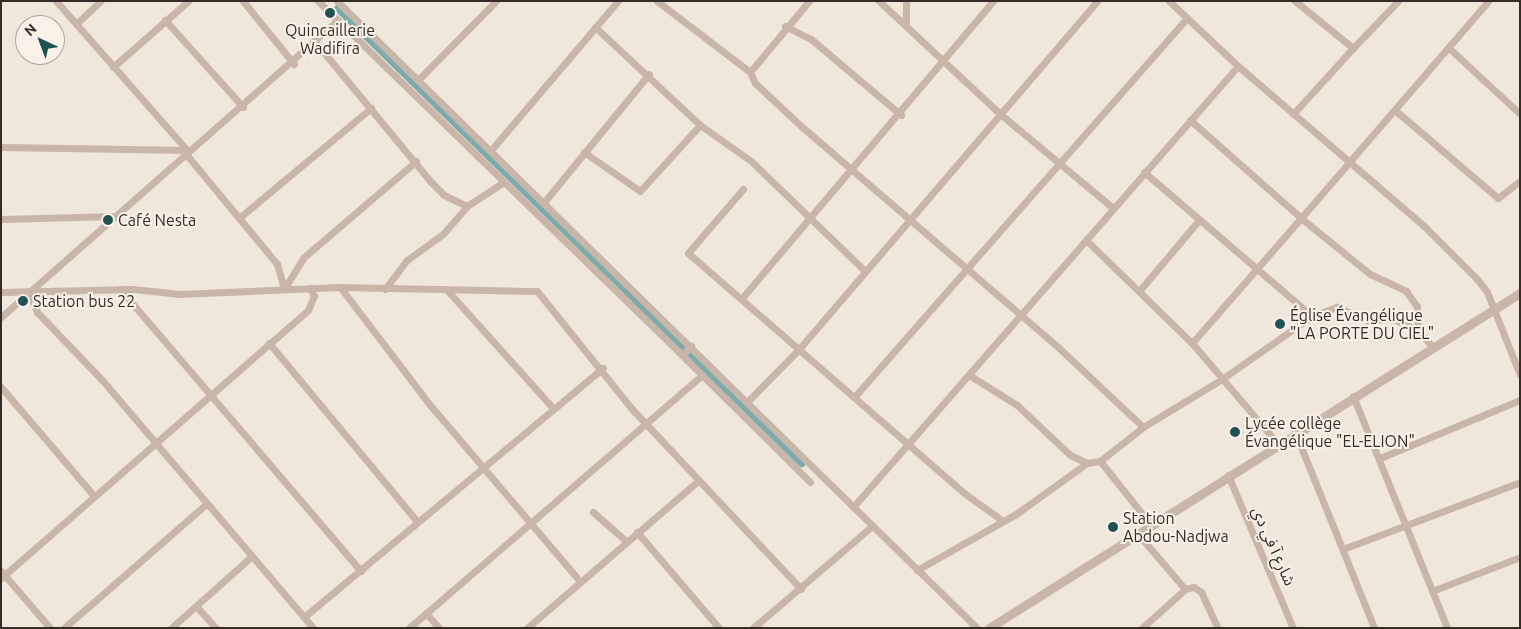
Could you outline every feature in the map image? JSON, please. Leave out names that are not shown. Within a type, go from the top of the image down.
[{"type":"street","points":[[56,1],[187,152],[277,264],[284,289]]},
{"type":"street","points":[[76,24],[101,1]]},
{"type":"street","points":[[113,68],[188,1]]},
{"type":"street","points":[[243,1],[294,64]]},
{"type":"street","points":[[318,1],[810,482]]},
{"type":"street","points":[[337,1],[545,201],[746,402],[977,628]]},
{"type":"street","points":[[418,80],[496,1]]},
{"type":"street","points":[[491,150],[618,1]]},
{"type":"street","points":[[656,1],[750,72],[755,83],[853,172],[967,267],[1019,317],[1143,427]]},
{"type":"street","points":[[750,72],[785,26],[809,1]]},
{"type":"street","points":[[879,1],[906,22],[999,113],[1058,160],[1113,208]]},
{"type":"street","points":[[906,1],[906,22]]},
{"type":"street","points":[[742,298],[853,172],[947,61],[993,1]]},
{"type":"street","points":[[746,402],[799,349],[999,113],[1097,1]]},
{"type":"street","points":[[1169,1],[1238,66],[1350,161],[1477,279],[1494,310],[1520,375]]},
{"type":"street","points":[[1295,1],[1352,48]]},
{"type":"street","points":[[1293,114],[1352,48],[1398,1]]},
{"type":"street","points":[[1192,343],[1350,161],[1396,111],[1488,1]]},
{"type":"street","points":[[856,395],[1058,160],[1187,18]]},
{"type":"street","points":[[165,20],[243,106]]},
{"type":"street","points":[[1,317],[187,152],[294,64],[338,20]]},
{"type":"street","points":[[785,26],[811,39],[901,115]]},
{"type":"street","points":[[595,28],[649,74],[700,125],[751,161],[865,271]]},
{"type":"street","points":[[316,43],[444,195],[467,206]]},
{"type":"street","points":[[1449,48],[1520,114]]},
{"type":"street","points":[[852,506],[909,446],[1144,172],[1238,66]]},
{"type":"street","points":[[545,201],[649,74]]},
{"type":"street","points":[[239,218],[371,108]]},
{"type":"street","points":[[1396,111],[1498,198],[1520,182]]},
{"type":"street","points":[[1190,120],[1301,218],[1370,274],[1406,291],[1417,307],[1418,330]]},
{"type":"street","points":[[584,152],[640,191],[700,125]]},
{"type":"street","points":[[1,147],[187,152]]},
{"type":"street","points":[[284,289],[303,258],[416,161]]},
{"type":"street","points":[[1144,172],[1256,270],[1312,316]]},
{"type":"street","points":[[385,289],[407,260],[442,234],[467,206],[504,182]]},
{"type":"street","points":[[743,189],[688,253],[799,349],[856,395],[909,446],[1003,521]]},
{"type":"street","points":[[1,220],[116,216]]},
{"type":"street","points":[[1140,290],[1199,220]]},
{"type":"street","points":[[1086,240],[1140,290],[1192,343],[1277,443]]},
{"type":"street","points":[[340,287],[481,467],[580,581]]},
{"type":"street","points":[[1,292],[120,289],[180,294],[340,287],[537,291],[697,482],[801,589]]},
{"type":"street","points":[[50,628],[2,575],[308,310],[314,296],[310,288]]},
{"type":"street","points":[[120,289],[209,397],[360,571]]},
{"type":"street","points":[[447,290],[552,407]]},
{"type":"street","points":[[29,292],[37,312],[156,443],[205,505],[313,628]]},
{"type":"street","points":[[989,628],[1277,443],[1520,294]]},
{"type":"street","points":[[969,376],[1017,405],[1070,455],[1087,463],[1100,462],[1143,427],[1222,379],[1312,316],[1337,307],[1369,321],[1391,318],[1418,330],[1433,346]]},
{"type":"street","points":[[269,343],[417,521]]},
{"type":"street","points":[[682,355],[691,346]]},
{"type":"street","points":[[304,617],[552,407],[603,368]]},
{"type":"street","points":[[409,628],[702,376]]},
{"type":"street","points":[[1,387],[94,496]]},
{"type":"street","points":[[1353,396],[1380,458],[1447,628]]},
{"type":"street","points":[[1380,458],[1520,400]]},
{"type":"street","points":[[1295,432],[1374,628]]},
{"type":"street","points":[[1100,462],[1151,525]]},
{"type":"street","points":[[917,570],[1003,521],[1087,463]]},
{"type":"street","name":"شارع آ في دي","points":[[1228,476],[1293,628]]},
{"type":"street","points":[[527,628],[697,482]]},
{"type":"street","points":[[1343,549],[1520,482]]},
{"type":"street","points":[[64,628],[205,505]]},
{"type":"street","points":[[593,512],[626,541]]},
{"type":"street","points":[[753,628],[801,589],[872,526]]},
{"type":"street","points":[[637,532],[719,628]]},
{"type":"street","points":[[1138,534],[1185,588],[1202,592],[1218,628]]},
{"type":"street","points":[[1432,591],[1520,556]]},
{"type":"street","points":[[171,628],[251,557]]},
{"type":"street","points":[[1142,628],[1185,588]]},
{"type":"street","points":[[196,606],[216,628]]},
{"type":"street","points":[[426,613],[439,628]]},
{"type":"waterway","points":[[337,8],[631,296]]},
{"type":"waterway","points":[[635,300],[684,348]]},
{"type":"waterway","points":[[690,354],[801,463]]},
{"type":"place","name":"Quincaillerie Wadifira","points":[[330,13]]},
{"type":"place","name":"Café Nesta","points":[[108,220]]},
{"type":"place","name":"Station bus 22","points":[[23,301]]},
{"type":"place","name":"Église Évangélique \"LA PORTE DU CIEL\"","points":[[1280,324]]},
{"type":"place","name":"Lycée collège Évangélique \"EL-ELION\"","points":[[1235,432]]},
{"type":"place","name":"Station Abdou-Nadjwa","points":[[1113,527]]}]
